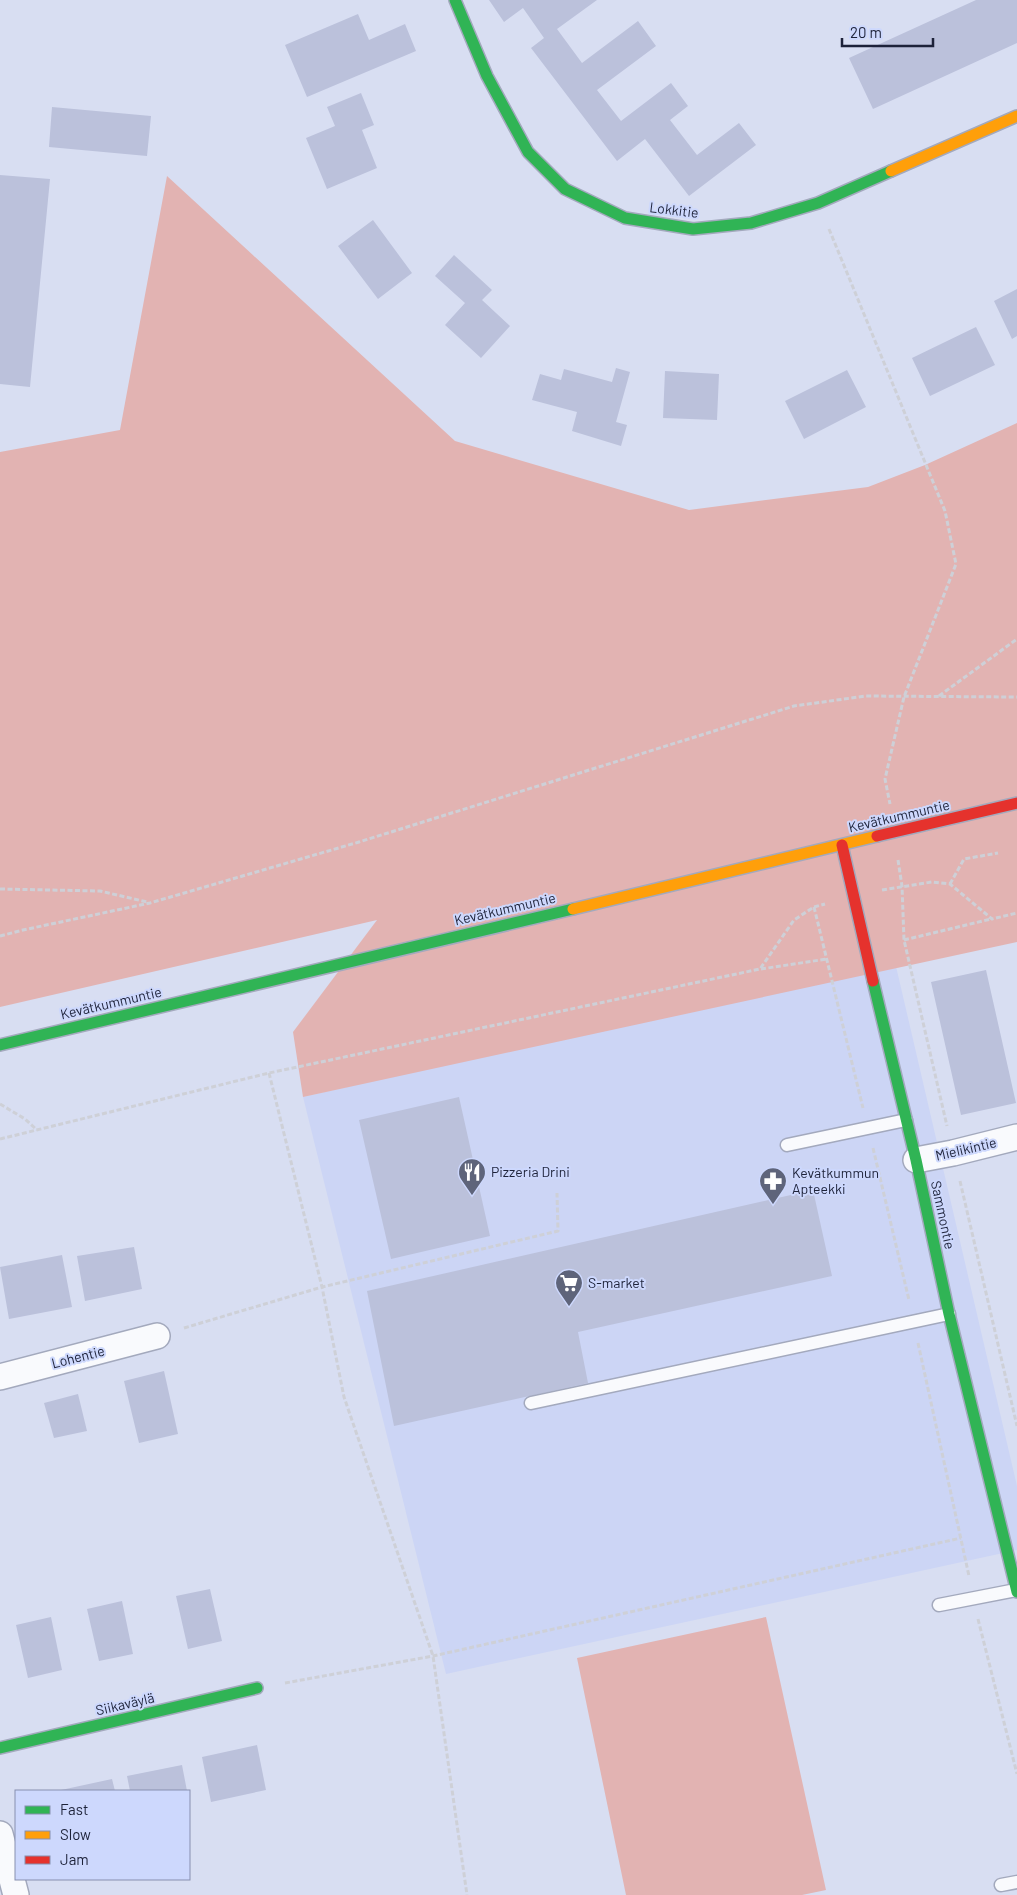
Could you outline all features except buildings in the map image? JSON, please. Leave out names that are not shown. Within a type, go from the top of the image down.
[{"type":"street","name":"Lokkitie","points":[[455,0],[487,76],[528,152],[565,189],[625,218],[693,230],[751,223],[818,203],[1017,116]]},
{"type":"street","name":"Kevätkummuntie","points":[[0,1045],[1017,803]]},
{"type":"street","name":"Sammontie","points":[[842,845],[916,1160],[949,1314],[1017,1591]]},
{"type":"street","name":"Mielikintie","points":[[916,1160],[1017,1137]]},
{"type":"street","name":"Lohentie","points":[[0,1377],[156,1336]]},
{"type":"street","name":"Siikaväylä","points":[[0,1748],[257,1688]]},
{"type":"street","points":[[0,1834],[16,1895]]},
{"type":"lane","points":[[787,1145],[906,1120]]},
{"type":"lane","points":[[531,1403],[949,1314]]},
{"type":"lane","points":[[939,1605],[1017,1591]]},
{"type":"lane","points":[[1001,1885],[1017,1882]]},
{"type":"path","points":[[818,203],[945,512],[956,564],[904,697],[885,779],[902,886]]},
{"type":"path","points":[[938,697],[1017,639]]},
{"type":"path","points":[[0,936],[150,903],[359,842],[794,706],[866,696],[1017,697]]},
{"type":"path","points":[[950,884],[964,859],[998,853]]},
{"type":"path","points":[[760,969],[794,920],[814,906],[902,886],[932,882],[950,884],[992,919]]},
{"type":"path","points":[[0,889],[100,892],[150,903]]},
{"type":"path","points":[[904,940],[1017,913]]},
{"type":"path","points":[[0,1139],[270,1073],[760,969],[827,959]]},
{"type":"path","points":[[270,1073],[322,1287],[344,1397],[433,1656],[467,1895]]},
{"type":"path","points":[[0,1104],[25,1119],[37,1130]]},
{"type":"path","points":[[156,1336],[322,1287],[558,1231],[557,1193]]},
{"type":"path","points":[[257,1688],[433,1656],[961,1538]]},
{"type":"shaded area","points":[[167,176],[455,441],[689,510],[868,487],[925,465],[1017,423],[1017,942],[303,1097],[293,1032],[377,920],[0,1007],[0,452],[120,430]]},
{"type":"shaded area","points":[[895,962],[1017,1486],[1017,1550],[446,1674],[303,1097]]},
{"type":"shaded area","points":[[766,1617],[826,1890],[802,1895],[626,1895],[577,1658]]},
{"type":"traffic: fast","points":[[455,0],[487,76],[528,152],[565,189],[625,218],[693,229],[751,223],[818,203],[891,171]]},
{"type":"traffic: fast","points":[[0,1045],[573,909]]},
{"type":"traffic: fast","points":[[873,981],[916,1160],[949,1314],[1017,1592]]},
{"type":"traffic: fast","points":[[0,1748],[257,1688]]},
{"type":"traffic: slow","points":[[891,171],[1017,116]]},
{"type":"traffic: slow","points":[[573,909],[877,836]]},
{"type":"traffic: jam","points":[[877,836],[1017,803]]},
{"type":"traffic: jam","points":[[842,845],[873,981]]},
{"type":"place","name":"Pizzeria Drini","points":[[472,1196]]},
{"type":"place","name":"Kevätkummun Apteekki","points":[[773,1205]]},
{"type":"place","name":"S-market","points":[[569,1307]]}]
